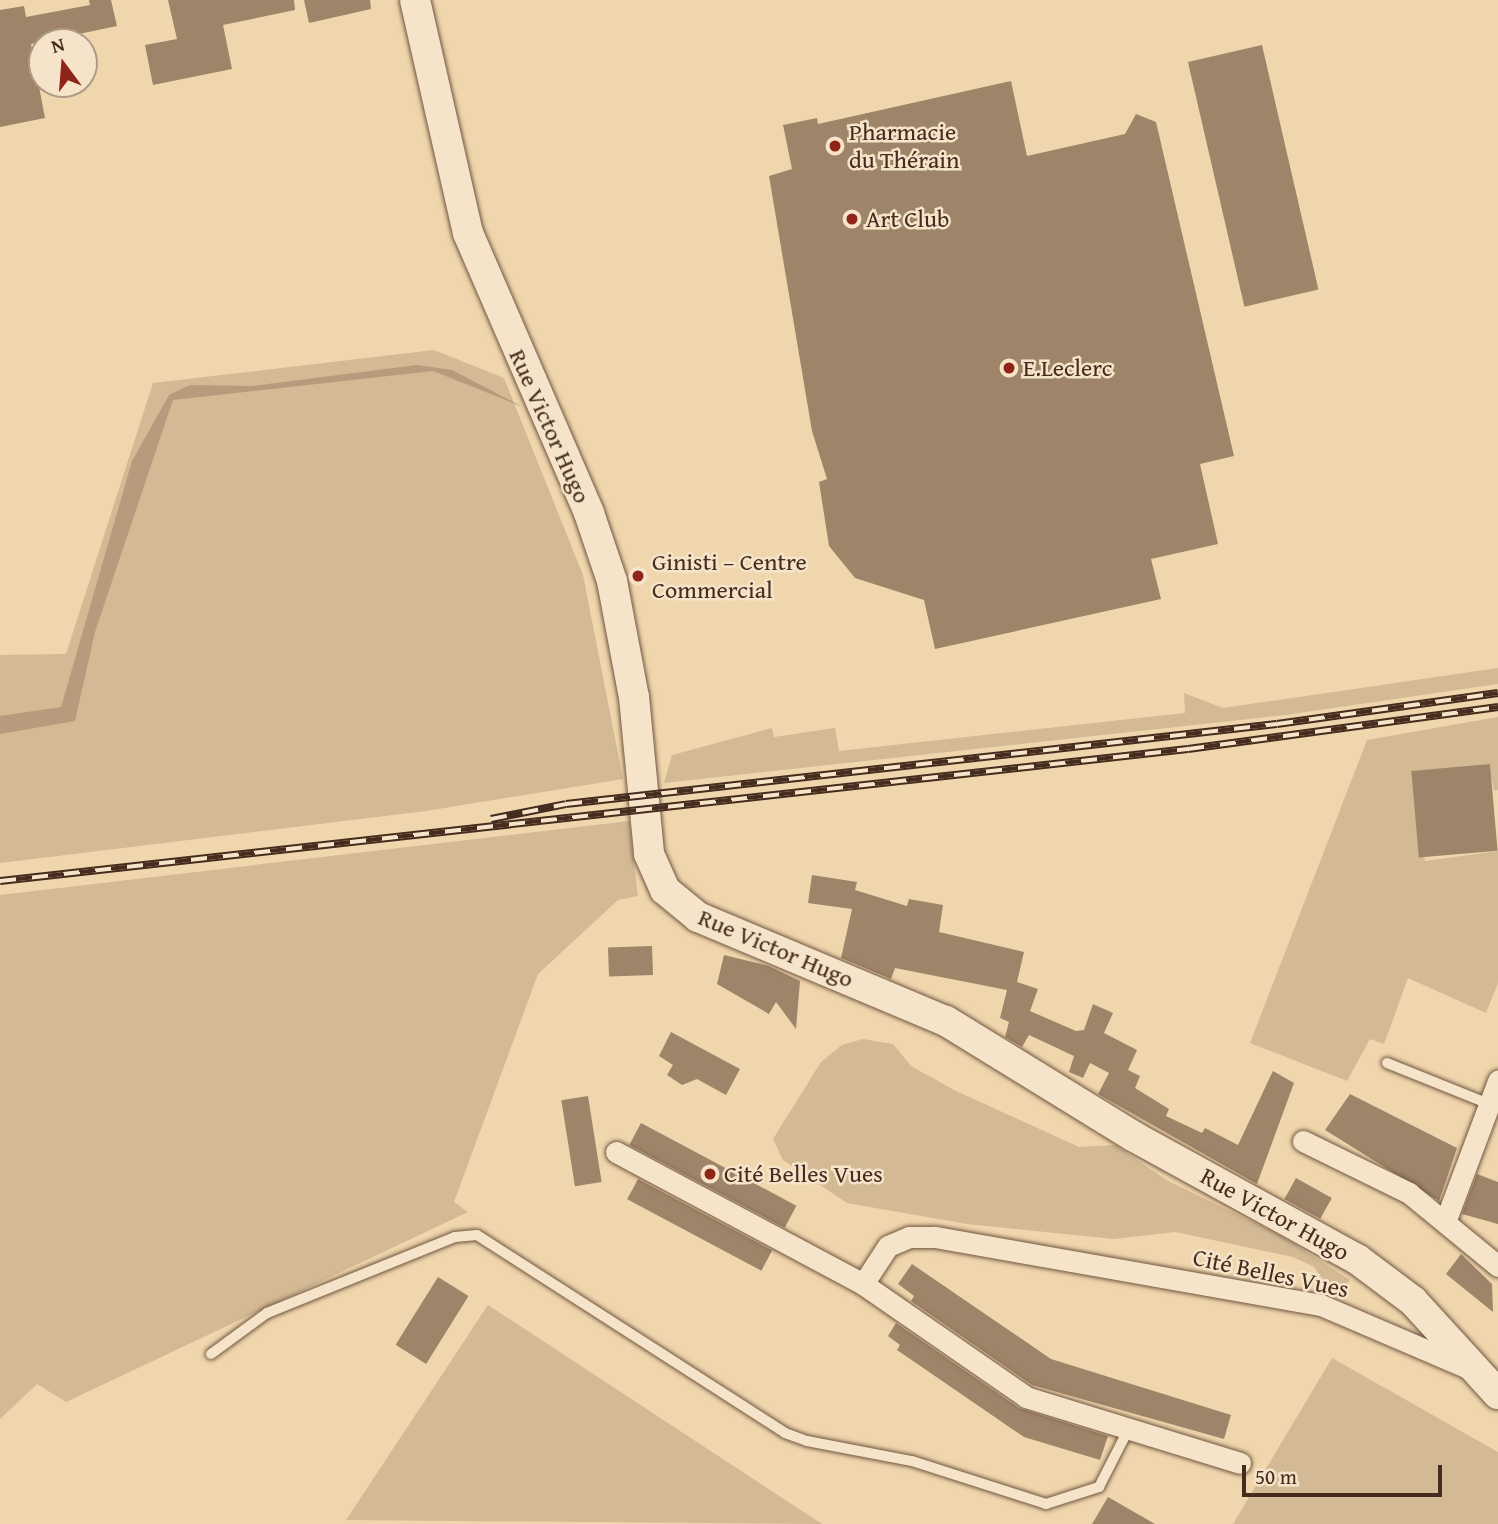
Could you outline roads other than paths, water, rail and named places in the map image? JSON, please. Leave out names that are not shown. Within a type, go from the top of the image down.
[{"type":"street","name":"Rue Victor Hugo","points":[[415,0],[458,197],[485,276],[606,559],[628,655],[649,854],[664,890],[709,922],[946,1021],[1143,1142],[1276,1210],[1394,1284],[1498,1394]]},
{"type":"street","points":[[1445,1222],[1498,1081]]},
{"type":"street","points":[[1303,1141],[1409,1193],[1498,1266]]},
{"type":"street","points":[[616,1152],[863,1284],[1027,1397],[1240,1464]]},
{"type":"street","name":"Cité Belles Vues","points":[[863,1284],[888,1247],[909,1237],[935,1237],[1321,1305],[1473,1370]]},
{"type":"lane","points":[[1387,1063],[1489,1104]]},
{"type":"lane","points":[[211,1354],[267,1313],[447,1240],[477,1235],[785,1433],[807,1441],[912,1461],[1046,1504],[1099,1487],[1128,1430]]},
{"type":"railway","points":[[491,819],[566,804],[1277,724],[1498,693]]},
{"type":"railway","points":[[0,881],[1188,749],[1498,707]]},
{"type":"place","name":"Pharmacie du Thérain","points":[[835,146]]},
{"type":"place","name":"Art Club","points":[[852,219]]},
{"type":"place","name":"E.Leclerc","points":[[1009,368]]},
{"type":"place","name":"Ginisti – Centre Commercial","points":[[638,576]]},
{"type":"place","name":"Cité Belles Vues","points":[[710,1174]]}]
